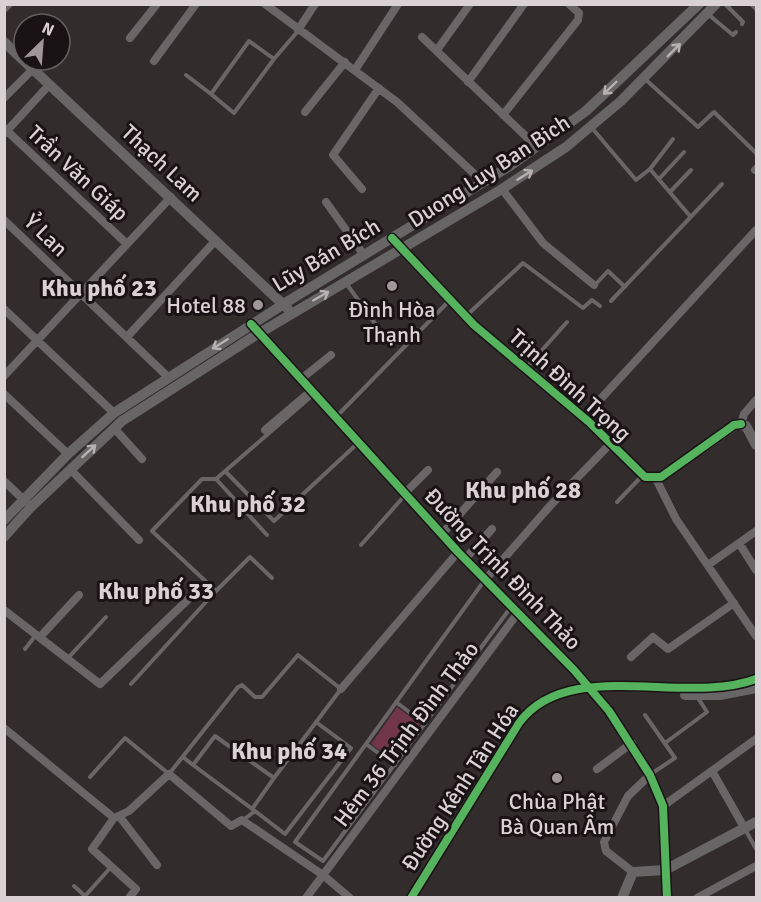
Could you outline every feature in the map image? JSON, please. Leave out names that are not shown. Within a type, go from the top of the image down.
[{"type":"street","points":[[4,9],[9,4]]},
{"type":"street","points":[[130,38],[157,4]]},
{"type":"street","points":[[154,61],[196,4]]},
{"type":"street","points":[[265,4],[379,88],[483,182]]},
{"type":"street","points":[[298,30],[315,4]]},
{"type":"street","points":[[355,70],[398,4]]},
{"type":"street","points":[[437,50],[470,4]]},
{"type":"street","points":[[468,82],[524,4]]},
{"type":"street","points":[[503,115],[579,16],[569,4]]},
{"type":"street","name":"Lũy Bán Bích","points":[[4,520],[28,503],[68,454],[114,413],[168,376],[537,147],[586,111],[699,4]]},
{"type":"street","name":"Duong Luy Ban Bich","points":[[4,537],[28,503],[70,469],[114,428],[293,313],[502,189],[592,127],[717,4]]},
{"type":"street","points":[[422,37],[537,147]]},
{"type":"street","points":[[305,112],[345,62]]},
{"type":"street","points":[[632,67],[644,78]]},
{"type":"street","points":[[4,98],[30,72]]},
{"type":"street","name":"Thạch Lam","points":[[36,72],[293,313]]},
{"type":"street","points":[[5,131],[50,85]]},
{"type":"street","points":[[362,189],[334,156],[334,153],[379,88]]},
{"type":"street","name":"Trần Văn Giáp","points":[[5,131],[127,244]]},
{"type":"street","points":[[502,189],[543,243],[594,285]]},
{"type":"street","points":[[4,376],[171,197]]},
{"type":"street","points":[[326,202],[364,255]]},
{"type":"street","name":"Ỷ Lan","points":[[4,220],[168,376]]},
{"type":"street","points":[[584,417],[756,230]]},
{"type":"street","name":"Trịnh Đình Trọng","points":[[392,238],[465,316],[584,417],[642,475],[656,479]]},
{"type":"street","points":[[127,338],[216,240]]},
{"type":"street","points":[[4,309],[114,413]]},
{"type":"street","name":"Đường Trịnh Đình Thảo","points":[[251,324],[441,534],[592,691],[632,743],[651,775],[663,806],[667,897]]},
{"type":"street","points":[[301,379],[331,355]]},
{"type":"street","points":[[265,430],[313,392]]},
{"type":"street","points":[[4,394],[68,454]]},
{"type":"street","points":[[741,424],[744,414],[756,400]]},
{"type":"street","points":[[741,424],[756,445]]},
{"type":"street","points":[[741,424],[734,425],[656,479],[676,519],[756,636]]},
{"type":"street","points":[[114,428],[142,459]]},
{"type":"street","points":[[485,580],[611,443]]},
{"type":"street","points":[[70,469],[139,540]]},
{"type":"street","points":[[406,493],[428,470]]},
{"type":"street","points":[[441,534],[497,472]]},
{"type":"street","points":[[4,481],[28,503]]},
{"type":"street","points":[[465,559],[492,529]]},
{"type":"street","points":[[708,565],[756,531]]},
{"type":"street","points":[[739,543],[756,570]]},
{"type":"street","points":[[339,692],[458,552]]},
{"type":"street","points":[[4,610],[100,684],[200,588]]},
{"type":"street","points":[[38,636],[80,595]]},
{"type":"street","points":[[631,657],[653,637],[668,650],[734,603]]},
{"type":"street","name":"Hẻm 36 Trịnh Đình Thảo","points":[[306,897],[517,614]]},
{"type":"street","name":"Đường Kênh Tân Hóa","points":[[411,897],[530,708],[543,699],[566,691],[723,687],[756,679]]},
{"type":"street","name":"Đường Kênh Tân Hóa","points":[[419,897],[535,713],[545,706],[592,691],[720,695],[756,688]]},
{"type":"street","points":[[4,728],[117,817],[157,865]]},
{"type":"street","points":[[663,806],[756,739]]},
{"type":"street","points":[[597,769],[632,743]]},
{"type":"street","points":[[712,771],[745,829]]},
{"type":"street","points":[[129,897],[136,889],[92,849],[117,817],[129,811],[169,774],[231,826],[242,820],[323,875],[350,897]]},
{"type":"street","points":[[651,775],[628,796],[604,842],[606,852],[633,872],[665,870],[756,822]]},
{"type":"street","points":[[697,897],[756,866]]},
{"type":"street","points":[[622,897],[633,872]]},
{"type":"lane","points":[[725,4],[743,22],[742,24]]},
{"type":"lane","points":[[751,4],[756,9]]},
{"type":"lane","points":[[708,14],[734,34],[736,32]]},
{"type":"lane","points":[[186,75],[234,113],[298,30]]},
{"type":"lane","points":[[212,94],[249,40],[274,60]]},
{"type":"lane","points":[[644,78],[698,127],[714,112],[756,153]]},
{"type":"lane","points":[[592,127],[636,180],[650,169],[673,139]]},
{"type":"lane","points":[[659,180],[684,152]]},
{"type":"lane","points":[[650,169],[690,216]]},
{"type":"lane","points":[[670,192],[691,170]]},
{"type":"lane","points":[[611,302],[722,184]]},
{"type":"lane","points":[[465,316],[523,263],[583,308],[592,300],[600,306]]},
{"type":"lane","points":[[594,285],[608,271],[625,287]]},
{"type":"lane","points":[[345,282],[376,325]]},
{"type":"lane","points":[[336,418],[450,300]]},
{"type":"lane","points":[[527,367],[567,322]]},
{"type":"lane","points":[[216,591],[152,531],[202,479],[216,479],[313,392]]},
{"type":"lane","points":[[225,471],[274,522],[359,442]]},
{"type":"lane","points":[[617,502],[642,475]]},
{"type":"lane","points":[[216,479],[267,535]]},
{"type":"lane","points":[[361,545],[406,493]]},
{"type":"lane","points":[[131,684],[250,557],[272,578]]},
{"type":"lane","points":[[485,580],[295,842],[323,861],[511,607]]},
{"type":"lane","points":[[68,658],[106,617]]},
{"type":"lane","points":[[25,649],[38,636]]},
{"type":"lane","points":[[90,777],[125,738],[169,774],[238,687],[242,685],[255,697],[262,697],[298,655],[339,692],[274,778],[253,810],[242,820]]},
{"type":"lane","points":[[665,743],[707,712],[696,695]]},
{"type":"lane","points":[[396,702],[425,724]]},
{"type":"lane","points":[[645,715],[675,758],[651,775]]},
{"type":"lane","points":[[183,757],[285,834],[351,748],[316,722]]},
{"type":"lane","points":[[193,765],[215,736],[274,778]]},
{"type":"lane","points":[[366,744],[395,765]]},
{"type":"lane","points":[[745,829],[756,849]]},
{"type":"lane","points":[[74,886],[85,897],[112,866]]},
{"type":"shaded area","points":[[397,707],[420,724],[394,761],[371,744]]},
{"type":"cycle path","points":[[392,238],[474,325],[589,422],[645,477],[661,477],[734,425],[741,424]]},
{"type":"cycle path","points":[[251,324],[458,552],[574,670],[609,711],[650,775],[663,806],[667,898]]},
{"type":"cycle path","points":[[411,898],[519,723],[540,703],[567,692],[597,687],[696,688],[727,686],[756,679]]},
{"type":"place","name":"Đình Hòa Thạnh","points":[[392,286]]},
{"type":"place","name":"Hotel 88","points":[[258,305]]},
{"type":"place","name":"Chùa Phật Bà Quan Âm","points":[[557,778]]},
{"type":"district","name":"Khu phố 23","points":[[99,288]]},
{"type":"district","name":"Khu phố 28","points":[[523,490]]},
{"type":"district","name":"Khu phố 32","points":[[248,504]]},
{"type":"district","name":"Khu phố 33","points":[[156,591]]},
{"type":"district","name":"Khu phố 34","points":[[289,751]]}]
